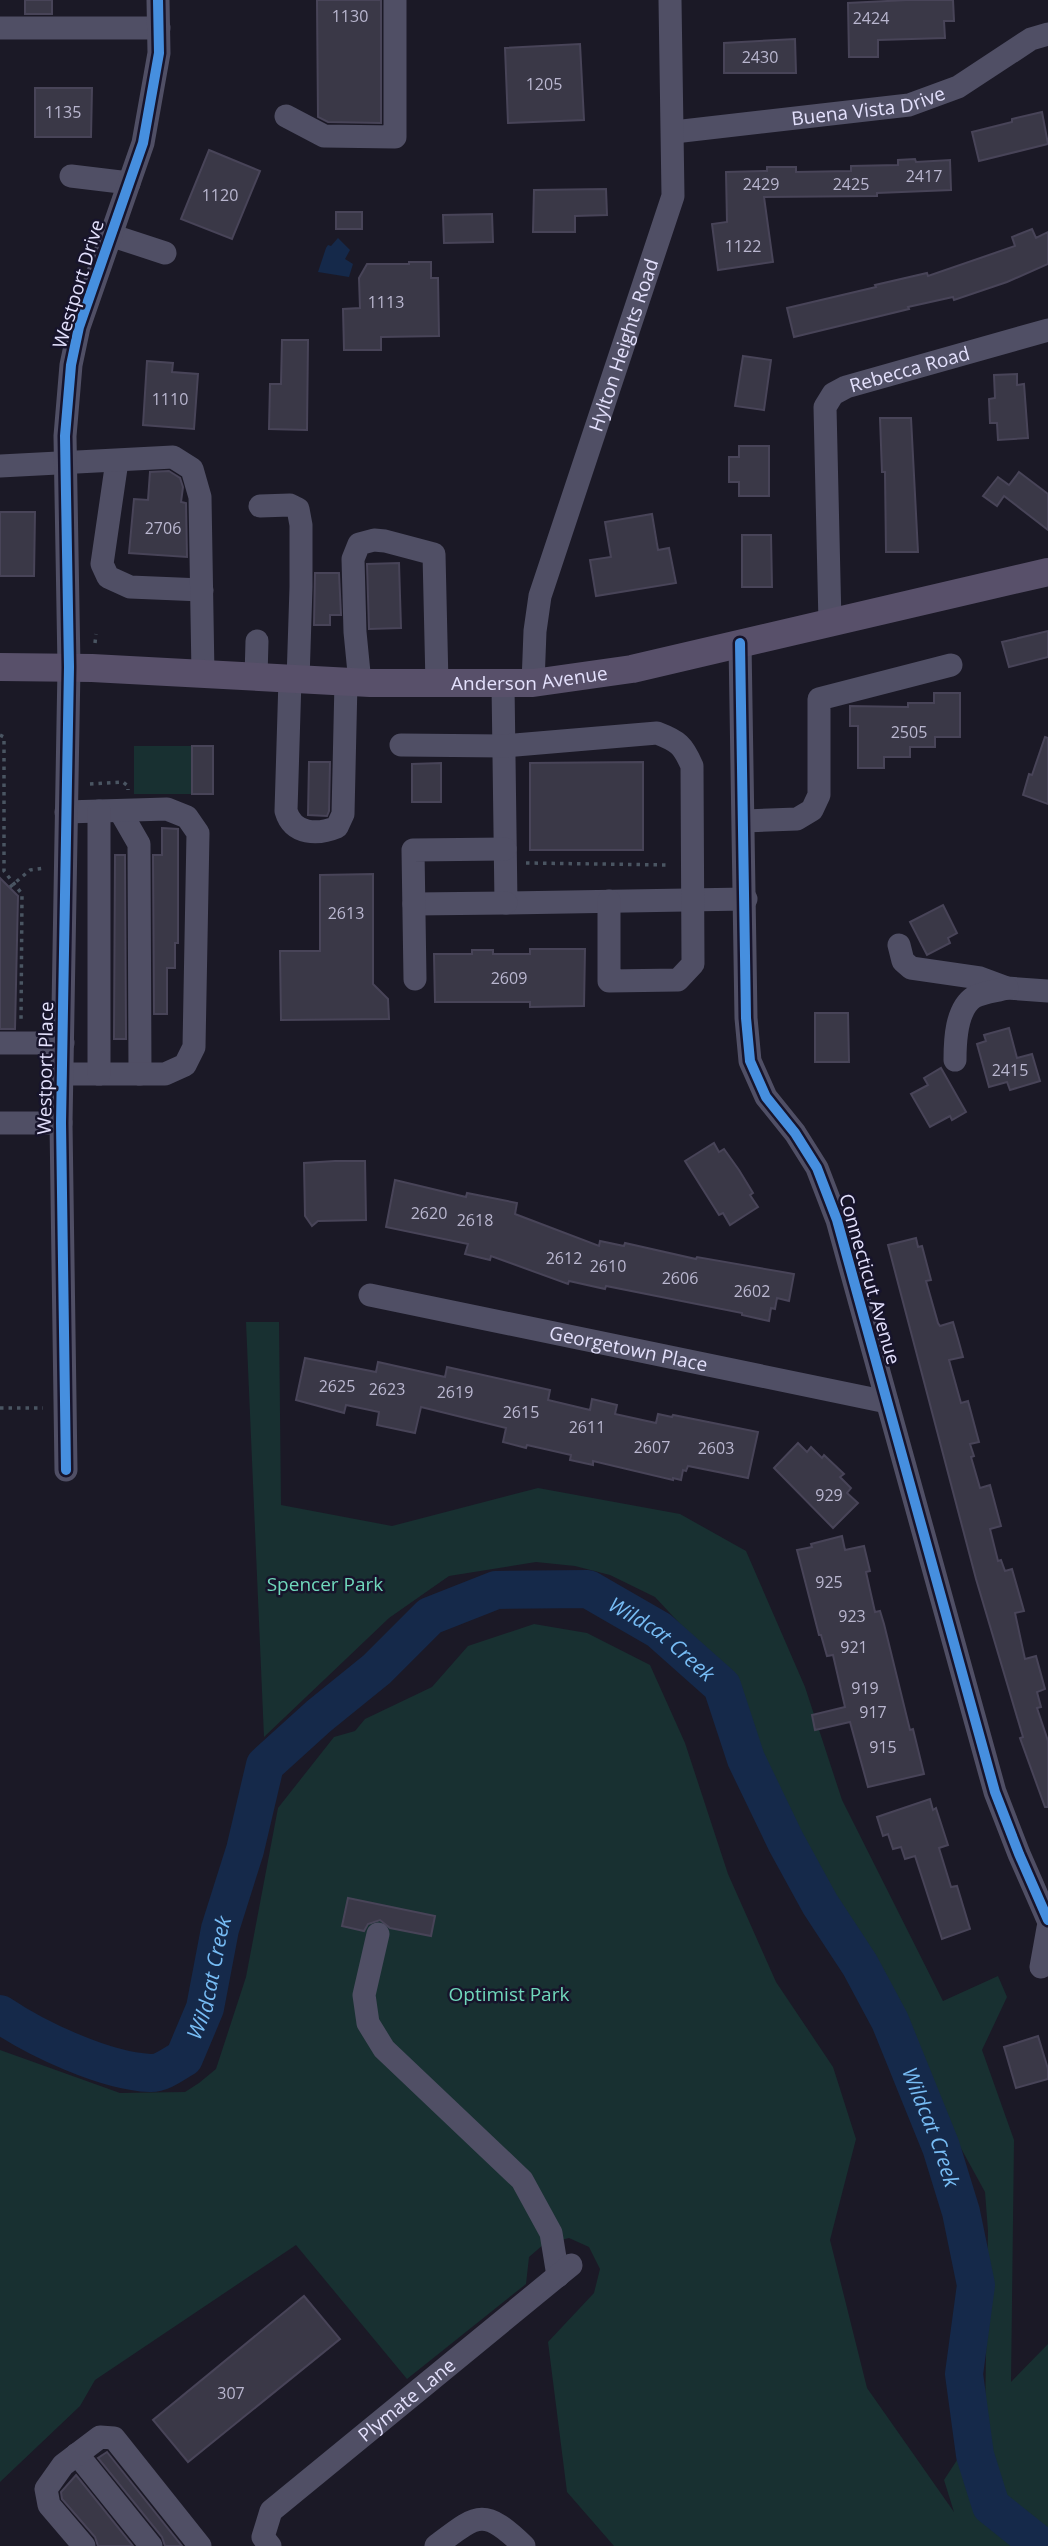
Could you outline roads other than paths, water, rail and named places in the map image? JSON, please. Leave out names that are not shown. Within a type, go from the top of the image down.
[{"type":"main road","name":"Anderson Avenue","points":[[0,667],[69,667],[353,682],[533,683],[632,669],[1048,572]]},
{"type":"street","name":"Westport Drive","points":[[69,667],[65,436],[71,365],[79,327],[143,143],[159,53],[158,0]]},
{"type":"street","points":[[286,116],[324,136],[395,137],[395,0]]},
{"type":"street","name":"Hylton Heights Road","points":[[533,683],[535,631],[540,596],[673,196],[670,0]]},
{"type":"street","points":[[0,28],[159,28]]},
{"type":"street","name":"Buena Vista Drive","points":[[674,132],[909,105],[958,87],[1031,39],[1048,34]]},
{"type":"street","points":[[71,176],[129,183]]},
{"type":"street","points":[[110,234],[165,253]]},
{"type":"street","name":"Rebecca Road","points":[[830,623],[825,407],[833,394],[846,387],[1048,330]]},
{"type":"street","points":[[0,466],[173,457],[192,468],[200,497],[203,674]]},
{"type":"street","points":[[117,461],[102,564],[108,577],[130,587],[202,590]]},
{"type":"street","points":[[260,506],[290,505],[298,509],[300,525],[301,587],[286,811],[293,824],[306,832],[324,832],[337,827],[343,814],[355,632],[353,559],[359,544],[374,540],[385,541],[434,554],[437,684]]},
{"type":"street","points":[[256,677],[257,641]]},
{"type":"street","name":"Connecticut Avenue","points":[[740,643],[746,1018],[750,1061],[766,1097],[817,1168],[837,1220],[998,1801],[1048,1920]]},
{"type":"street","points":[[744,821],[797,819],[813,810],[819,795],[819,699],[951,665]]},
{"type":"street","name":"Westport Place","points":[[66,1469],[61,1123],[69,667]]},
{"type":"street","points":[[503,684],[505,849],[515,903]]},
{"type":"street","points":[[401,745],[504,746],[657,733],[674,740],[685,749],[692,766],[692,964],[678,980],[609,981],[609,901]]},
{"type":"street","points":[[62,1074],[165,1074],[185,1065],[194,1047],[198,833],[187,817],[167,809],[66,813]]},
{"type":"street","points":[[109,811],[139,844],[140,1074]]},
{"type":"street","points":[[99,1074],[109,811]]},
{"type":"street","points":[[415,979],[413,850],[505,849]]},
{"type":"street","points":[[414,904],[746,899]]},
{"type":"street","points":[[899,945],[903,961],[911,968],[980,978],[1007,988],[1048,991]]},
{"type":"street","points":[[955,1059],[958,1025],[965,1007],[973,998],[1007,988]]},
{"type":"street","points":[[10,1043],[63,1043]]},
{"type":"street","points":[[0,1123],[61,1123]]},
{"type":"street","name":"Georgetown Place","points":[[370,1295],[887,1402]]},
{"type":"street","points":[[1041,1967],[1048,1928]]},
{"type":"street","name":"Plymate Lane","points":[[270,2546],[263,2537],[271,2511],[565,2270],[551,2233],[522,2180],[384,2049],[368,2023],[364,1995],[378,1934]]},
{"type":"street","points":[[84,2546],[49,2505],[46,2488],[63,2465],[100,2437],[114,2438],[201,2546]]},
{"type":"street","points":[[77,2454],[151,2546]]},
{"type":"street","points":[[436,2546],[468,2521],[483,2518],[502,2525],[524,2546]]},
{"type":"water","points":[[338,238],[350,250],[345,259],[353,264],[349,277],[318,272],[326,248]]},
{"type":"waterway","name":"Wildcat Creek","points":[[0,2014],[72,2052],[132,2071],[154,2073],[184,2058],[205,2008],[220,1929],[245,1850],[265,1765],[377,1669],[430,1616],[496,1590],[588,1589],[659,1630],[722,1686],[746,1759],[786,1842],[820,1904],[860,1965],[890,2021],[941,2147],[961,2212],[976,2285],[964,2374],[975,2455],[991,2506],[1041,2546]]},
{"type":"park label","name":"Spencer Park","points":[[325,1584]]},
{"type":"park label","name":"Optimist Park","points":[[509,1994]]}]
